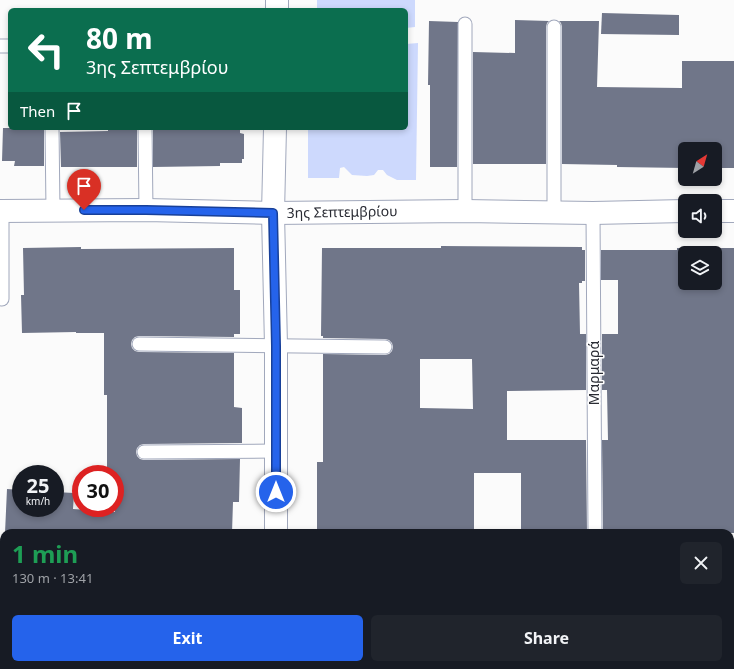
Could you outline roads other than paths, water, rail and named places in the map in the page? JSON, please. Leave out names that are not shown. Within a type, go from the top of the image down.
[{"type":"street","points":[[275,130],[273,213],[276,346],[276,529]]},
{"type":"street","name":"3ης Σεπτεμβρίου","points":[[1,211],[146,210],[273,213],[465,211],[593,213],[678,211]]},
{"type":"street","points":[[722,211],[734,211]]},
{"type":"lane","points":[[465,24],[465,211]]},
{"type":"lane","points":[[554,27],[554,212]]},
{"type":"lane","points":[[52,130],[53,210]]},
{"type":"lane","points":[[145,130],[146,210]]},
{"type":"lane","points":[[1,211],[2,299]]},
{"type":"lane","name":"Μαρμαρά","points":[[593,213],[595,529]]},
{"type":"lane","points":[[139,344],[385,347]]},
{"type":"lane","points":[[144,452],[275,451]]}]
